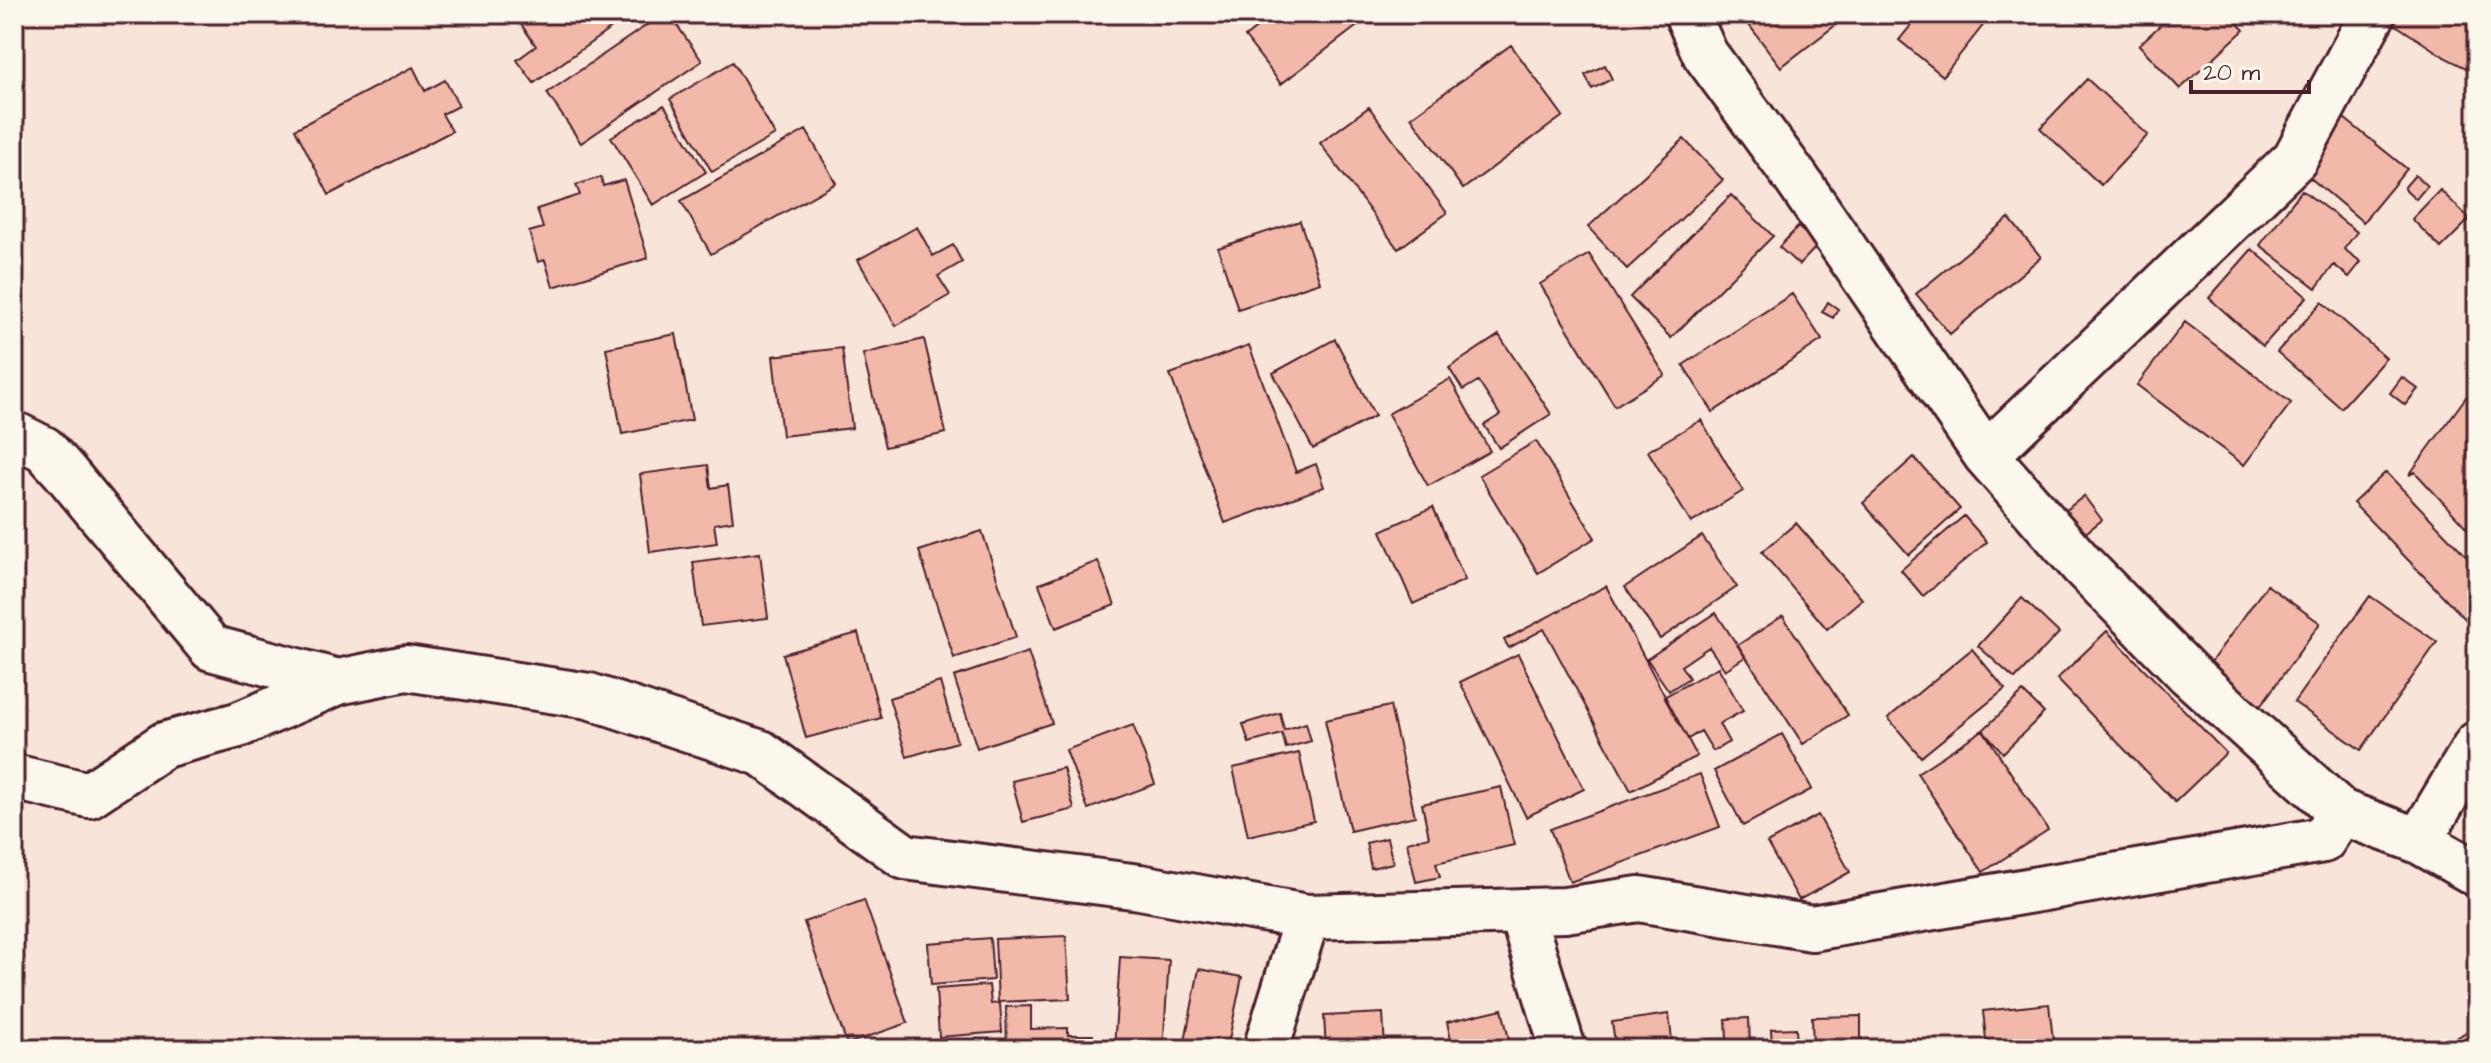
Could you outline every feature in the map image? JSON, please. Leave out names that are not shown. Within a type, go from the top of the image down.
[{"type":"street","points":[[1687,14],[1705,54],[1796,178],[1986,455],[2083,566],[2189,674],[2341,812],[2419,841],[2477,874]]},
{"type":"street","points":[[1986,455],[2295,159],[2373,14]]},
{"type":"street","points":[[14,434],[44,449],[211,648],[338,682]]},
{"type":"street","points":[[14,777],[89,795],[164,745],[238,725],[338,682],[406,668],[589,696],[761,753],[905,857],[1140,887],[1307,917],[1565,910],[1639,899],[1812,928],[2323,840],[2341,812]]},
{"type":"street","points":[[2419,841],[2477,744]]},
{"type":"street","points":[[1521,911],[1563,1049]]},
{"type":"street","points":[[1266,1049],[1307,917]]},
{"type":"building","points":[[514,14],[631,14],[534,83],[517,60],[536,46]]},
{"type":"building","points":[[663,14],[669,14],[702,61],[581,143],[547,93]]},
{"type":"building","points":[[1214,14],[1231,14],[1219,22]]},
{"type":"building","points":[[1274,14],[1373,14],[1281,84],[1245,37]]},
{"type":"building","points":[[1746,14],[1850,14],[1781,67],[1743,17]]},
{"type":"building","points":[[1920,14],[1992,14],[1943,76],[1899,40]]},
{"type":"building","points":[[2172,14],[2228,14],[2244,30],[2180,89],[2139,45]]},
{"type":"building","points":[[2379,14],[2477,14],[2477,65],[2468,69],[2446,58]]},
{"type":"building","points":[[1511,45],[1563,116],[1463,189],[1411,117]]},
{"type":"building","points":[[733,62],[775,135],[712,172],[670,99]]},
{"type":"building","points":[[1605,65],[1612,79],[1592,89],[1585,75]]},
{"type":"building","points":[[413,67],[425,91],[445,80],[459,106],[442,114],[452,131],[329,195],[295,129]]},
{"type":"building","points":[[2087,79],[2148,135],[2101,185],[2040,128]]},
{"type":"building","points":[[664,105],[706,172],[653,205],[611,137]]},
{"type":"building","points":[[1369,107],[1447,213],[1398,249],[1320,143]]},
{"type":"building","points":[[2344,118],[2407,169],[2363,222],[2301,170]]},
{"type":"building","points":[[806,130],[836,183],[711,254],[681,201]]},
{"type":"building","points":[[1684,139],[1723,180],[1627,269],[1588,227]]},
{"type":"building","points":[[2415,175],[2427,186],[2416,199],[2404,188]]},
{"type":"building","points":[[601,177],[603,186],[624,180],[648,258],[553,287],[545,260],[538,262],[529,232],[543,228],[537,209],[580,195],[576,185]]},
{"type":"building","points":[[2302,190],[2357,232],[2344,249],[2361,262],[2349,277],[2334,265],[2316,288],[2260,245]]},
{"type":"building","points":[[2440,190],[2470,219],[2441,248],[2412,219]]},
{"type":"building","points":[[1731,195],[1773,236],[1671,338],[1630,297]]},
{"type":"building","points":[[2009,218],[2041,257],[1950,334],[1916,294]]},
{"type":"building","points":[[1300,221],[1320,282],[1238,309],[1218,248]]},
{"type":"building","points":[[917,227],[933,256],[953,245],[962,262],[938,276],[950,295],[896,326],[858,260]]},
{"type":"building","points":[[1798,227],[1818,245],[1799,265],[1779,247]]},
{"type":"building","points":[[2252,249],[2307,297],[2263,346],[2209,298]]},
{"type":"building","points":[[1589,254],[1665,375],[1615,406],[1540,284]]},
{"type":"building","points":[[1792,294],[1822,340],[1713,412],[1683,365]]},
{"type":"building","points":[[1828,302],[1838,309],[1833,318],[1822,312]]},
{"type":"building","points":[[2322,302],[2386,358],[2341,408],[2277,352]]},
{"type":"building","points":[[2185,322],[2291,403],[2244,465],[2137,385]]},
{"type":"building","points":[[14,332],[25,341],[14,354]]},
{"type":"building","points":[[676,334],[692,420],[622,434],[606,348]]},
{"type":"building","points":[[1499,335],[1551,414],[1499,448],[1484,425],[1500,415],[1478,381],[1463,390],[1449,368]]},
{"type":"building","points":[[924,339],[946,433],[885,447],[863,354]]},
{"type":"building","points":[[1335,339],[1375,416],[1313,449],[1273,373]]},
{"type":"building","points":[[1249,345],[1296,472],[1316,464],[1324,487],[1225,523],[1170,374]]},
{"type":"building","points":[[842,348],[852,428],[782,436],[773,356]]},
{"type":"building","points":[[2402,377],[2418,389],[2405,405],[2390,393]]},
{"type":"building","points":[[1450,379],[1490,451],[1428,486],[1388,414]]},
{"type":"building","points":[[2469,393],[2477,401],[2477,539],[2415,472],[2409,475]]},
{"type":"building","points":[[1701,420],[1743,491],[1691,523],[1648,451]]},
{"type":"building","points":[[1536,441],[1595,538],[1538,573],[1479,475]]},
{"type":"building","points":[[1914,457],[1960,509],[1909,555],[1863,503]]},
{"type":"building","points":[[708,465],[711,488],[728,485],[733,521],[714,524],[717,543],[650,552],[640,474]]},
{"type":"building","points":[[2386,472],[2477,567],[2475,629],[2353,503]]},
{"type":"building","points":[[2084,496],[2102,520],[2079,538],[2061,514]]},
{"type":"building","points":[[1433,507],[1465,580],[1413,604],[1381,531]]},
{"type":"building","points":[[1964,516],[1987,542],[1923,596],[1901,570]]},
{"type":"building","points":[[1796,523],[1862,599],[1827,629],[1762,552]]},
{"type":"building","points":[[982,531],[1016,637],[954,658],[919,551]]},
{"type":"building","points":[[1702,536],[1737,587],[1660,639],[1625,587]]},
{"type":"building","points":[[760,553],[768,618],[701,626],[693,562]]},
{"type":"building","points":[[1098,561],[1115,605],[1056,628],[1039,584]]},
{"type":"building","points":[[2267,585],[2320,623],[2259,708],[2205,670]]},
{"type":"building","points":[[1606,586],[1697,756],[1631,791],[1544,629],[1509,648],[1504,640]]},
{"type":"building","points":[[2370,596],[2437,642],[2361,750],[2294,702]]},
{"type":"building","points":[[2022,598],[2059,633],[2015,679],[1978,646]]},
{"type":"building","points":[[1716,613],[1745,657],[1725,670],[1709,647],[1681,666],[1689,678],[1669,691],[1647,659]]},
{"type":"building","points":[[1783,616],[1848,715],[1803,744],[1738,645]]},
{"type":"building","points":[[2107,631],[2226,753],[2175,802],[2057,679]]},
{"type":"building","points":[[858,633],[881,718],[806,738],[783,654]]},
{"type":"building","points":[[1972,649],[2005,689],[1921,757],[1888,718]]},
{"type":"building","points":[[1028,652],[1052,723],[977,748],[954,677]]},
{"type":"building","points":[[1518,654],[1584,789],[1526,817],[1460,682]]},
{"type":"building","points":[[1718,667],[1743,711],[1719,724],[1729,742],[1713,751],[1701,731],[1688,739],[1664,697]]},
{"type":"building","points":[[940,682],[957,742],[907,757],[889,698]]},
{"type":"building","points":[[2023,692],[2044,713],[2003,753],[1983,730]]},
{"type":"building","points":[[1390,706],[1415,816],[1350,831],[1325,720]]},
{"type":"building","points":[[1280,713],[1284,730],[1306,723],[1311,741],[1286,748],[1282,734],[1249,743],[1243,724]]},
{"type":"building","points":[[1133,725],[1155,784],[1088,809],[1066,750]]},
{"type":"building","points":[[1983,730],[2048,830],[1983,872],[1917,773]]},
{"type":"building","points":[[1782,734],[1812,789],[1743,826],[1714,771]]},
{"type":"building","points":[[1299,753],[1314,821],[1248,836],[1233,768]]},
{"type":"building","points":[[1063,768],[1074,809],[1023,822],[1012,781]]},
{"type":"building","points":[[1700,774],[1720,827],[1570,882],[1550,829]]},
{"type":"building","points":[[1501,787],[1514,845],[1436,863],[1440,877],[1416,882],[1407,842],[1429,837],[1422,804]]},
{"type":"building","points":[[1818,815],[1850,872],[1799,900],[1767,843]]},
{"type":"building","points":[[1387,838],[1393,863],[1371,868],[1366,843]]},
{"type":"building","points":[[864,900],[908,1023],[847,1044],[804,922]]},
{"type":"building","points":[[1066,936],[1070,999],[998,1002],[995,939]]},
{"type":"building","points":[[990,938],[993,980],[931,985],[928,943]]},
{"type":"building","points":[[1120,957],[1169,960],[1163,1049],[1114,1049]]},
{"type":"building","points":[[1199,969],[1242,977],[1227,1049],[1184,1046]]},
{"type":"building","points":[[989,985],[991,1004],[1000,1003],[1002,1032],[939,1037],[936,989]]},
{"type":"building","points":[[2049,1004],[2054,1049],[1987,1049],[1983,1011]]},
{"type":"building","points":[[1031,1006],[1031,1029],[1068,1028],[1068,1035],[1093,1035],[1093,1049],[1007,1049],[1006,1007]]},
{"type":"building","points":[[1502,1009],[1511,1048],[1453,1049],[1447,1022]]},
{"type":"building","points":[[1383,1013],[1385,1049],[1326,1049],[1324,1016]]},
{"type":"building","points":[[1669,1014],[1673,1049],[1616,1049],[1612,1022]]},
{"type":"building","points":[[1861,1016],[1861,1041],[1921,1040],[1921,1049],[1813,1049],[1812,1017]]},
{"type":"building","points":[[1749,1018],[1750,1049],[1685,1049],[1684,1041],[1727,1039],[1726,1019]]},
{"type":"building","points":[[1796,1028],[1797,1049],[1772,1049],[1771,1029]]},
{"type":"building","points":[[2469,1030],[2477,1042],[2477,1049],[2440,1049]]}]
